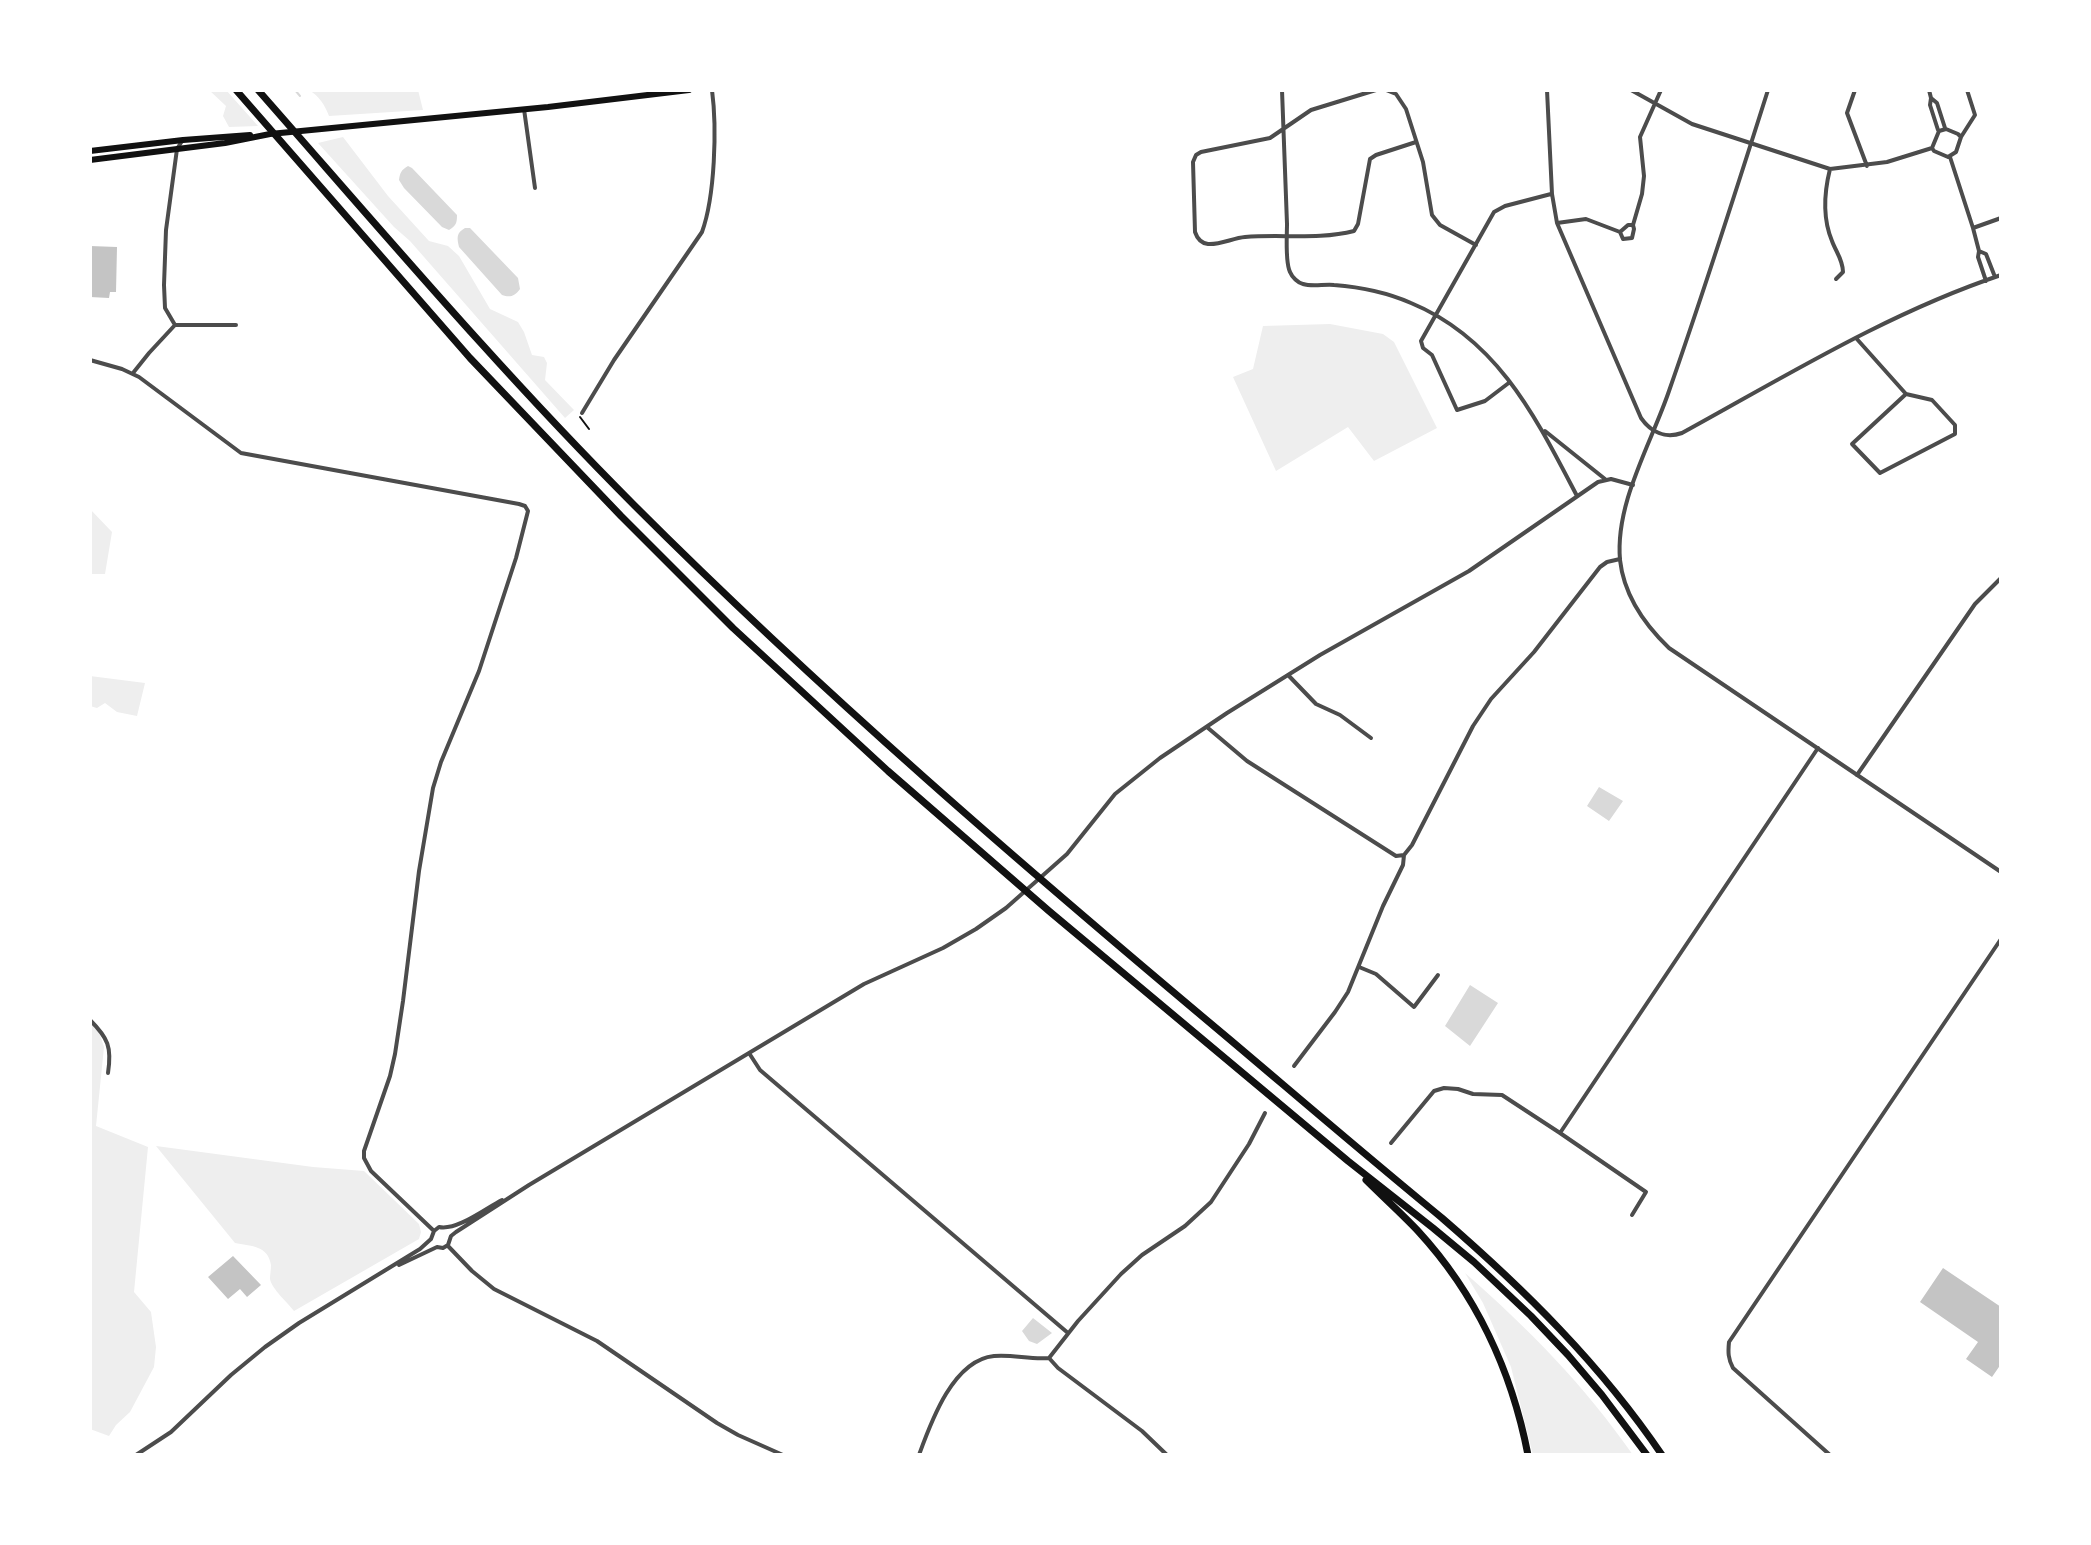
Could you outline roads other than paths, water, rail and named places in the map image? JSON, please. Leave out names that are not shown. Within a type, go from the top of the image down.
[{"type":"highway","points":[[236,90],[470,358],[733,628],[879,762],[1049,911],[1348,1161],[1454,1245],[1531,1316],[1594,1385],[1647,1455]]},
{"type":"highway","points":[[258,90],[449,308],[578,448],[708,577],[833,696],[981,828],[1501,1271],[1595,1367],[1662,1455]]},
{"type":"highway","points":[[1348,1161],[1417,1229],[1475,1309],[1511,1388],[1528,1455]]},
{"type":"main road","points":[[90,160],[270,134],[689,90]]},
{"type":"main road","points":[[90,151],[229,135],[270,134]]},
{"type":"street","points":[[582,413],[614,360],[702,232],[708,214],[711,185],[715,110],[712,90]]},
{"type":"street","points":[[1282,90],[1290,272],[1300,283],[1370,290],[1408,301],[1435,315],[1473,342],[1510,382],[1543,429],[1577,496]]},
{"type":"street","points":[[1376,90],[1311,110],[1270,138],[1207,150],[1196,155],[1193,162],[1195,232],[1199,240],[1210,244],[1246,237],[1354,231],[1370,159],[1416,142]]},
{"type":"street","points":[[1386,90],[1396,94],[1405,105],[1426,173],[1432,215],[1440,225],[1476,245]]},
{"type":"street","points":[[1547,90],[1552,194],[1557,223],[1641,418],[1663,436],[1682,433],[1908,312],[1998,276],[1986,254],[1979,251]]},
{"type":"street","points":[[1631,90],[1692,124],[1830,169],[1867,166],[1932,148]]},
{"type":"street","points":[[1557,223],[1586,219],[1620,232],[1623,239],[1632,238],[1644,176],[1640,137],[1661,90]]},
{"type":"street","points":[[1768,90],[1668,394],[1633,485],[1622,524],[1620,559],[1625,583],[1643,619],[1655,635],[1677,654],[2001,872]]},
{"type":"street","points":[[1855,90],[1847,113],[1867,166]]},
{"type":"street","points":[[1929,90],[1930,105],[1939,131],[1932,148]]},
{"type":"street","points":[[1932,148],[1946,157],[1956,152],[1961,137],[1975,115],[1967,90]]},
{"type":"street","points":[[1931,98],[1937,103],[1946,129]]},
{"type":"street","points":[[524,109],[535,188]]},
{"type":"street","points":[[1939,131],[1946,129],[1961,137]]},
{"type":"street","points":[[175,325],[165,308],[166,230],[177,149],[183,140]]},
{"type":"street","points":[[1950,157],[1986,281]]},
{"type":"street","points":[[1830,169],[1824,208],[1831,239],[1843,263],[1843,272],[1836,279]]},
{"type":"street","points":[[1510,382],[1489,399],[1457,410],[1432,355],[1421,344],[1421,339],[1494,212],[1552,194]]},
{"type":"street","points":[[1973,228],[2001,218]]},
{"type":"street","points":[[1620,232],[1633,225]]},
{"type":"street","points":[[133,373],[175,325],[236,325]]},
{"type":"street","points":[[1856,338],[1906,394],[1932,400],[1955,425],[1955,434],[1880,473],[1852,444],[1906,394]]},
{"type":"street","points":[[90,360],[133,373],[241,453],[519,504],[528,511],[479,671],[441,762],[430,799],[395,1054],[364,1151],[371,1171],[434,1231]]},
{"type":"street","points":[[1543,429],[1605,479],[1633,485]]},
{"type":"street","points":[[387,1270],[437,1247],[443,1248],[448,1245],[451,1236],[529,1185],[864,984],[962,938],[1006,908],[1057,863],[1076,845],[1103,807],[1128,783],[1174,748],[1288,675],[1469,571],[1605,479]]},
{"type":"street","points":[[1294,1066],[1342,1001],[1403,865],[1404,855],[1473,726],[1491,699],[1534,652],[1600,567],[1620,559]]},
{"type":"street","points":[[1857,775],[1975,604],[2001,578]]},
{"type":"street","points":[[1288,675],[1316,704],[1340,715],[1371,738]]},
{"type":"street","points":[[1208,728],[1247,761],[1319,808],[1393,854],[1404,855]]},
{"type":"street","points":[[1560,1133],[1818,748]]},
{"type":"street","points":[[1830,1455],[1733,1368],[1729,1361],[1729,1342],[2001,939]]},
{"type":"street","points":[[1359,967],[1376,974],[1414,1007],[1438,975]]},
{"type":"street","points":[[90,1020],[107,1040],[110,1054],[108,1073]]},
{"type":"street","points":[[749,1053],[760,1070],[1068,1333]]},
{"type":"street","points":[[1391,1143],[1434,1091],[1444,1088],[1473,1094],[1502,1095],[1646,1192],[1632,1215]]},
{"type":"street","points":[[919,1455],[946,1394],[973,1363],[994,1356],[1049,1358],[1103,1293],[1135,1261],[1185,1226],[1211,1202],[1249,1144],[1265,1113]]},
{"type":"street","points":[[136,1455],[171,1432],[231,1375],[299,1323],[423,1247],[439,1227],[447,1229],[529,1185]]},
{"type":"street","points":[[447,1229],[451,1236]]},
{"type":"street","points":[[431,1239],[437,1247]]},
{"type":"street","points":[[448,1245],[494,1289],[587,1335],[717,1423],[783,1455]]},
{"type":"street","points":[[1049,1358],[1142,1431],[1167,1455]]},
{"type":"waterway","points":[[295,90],[300,96]]}]
